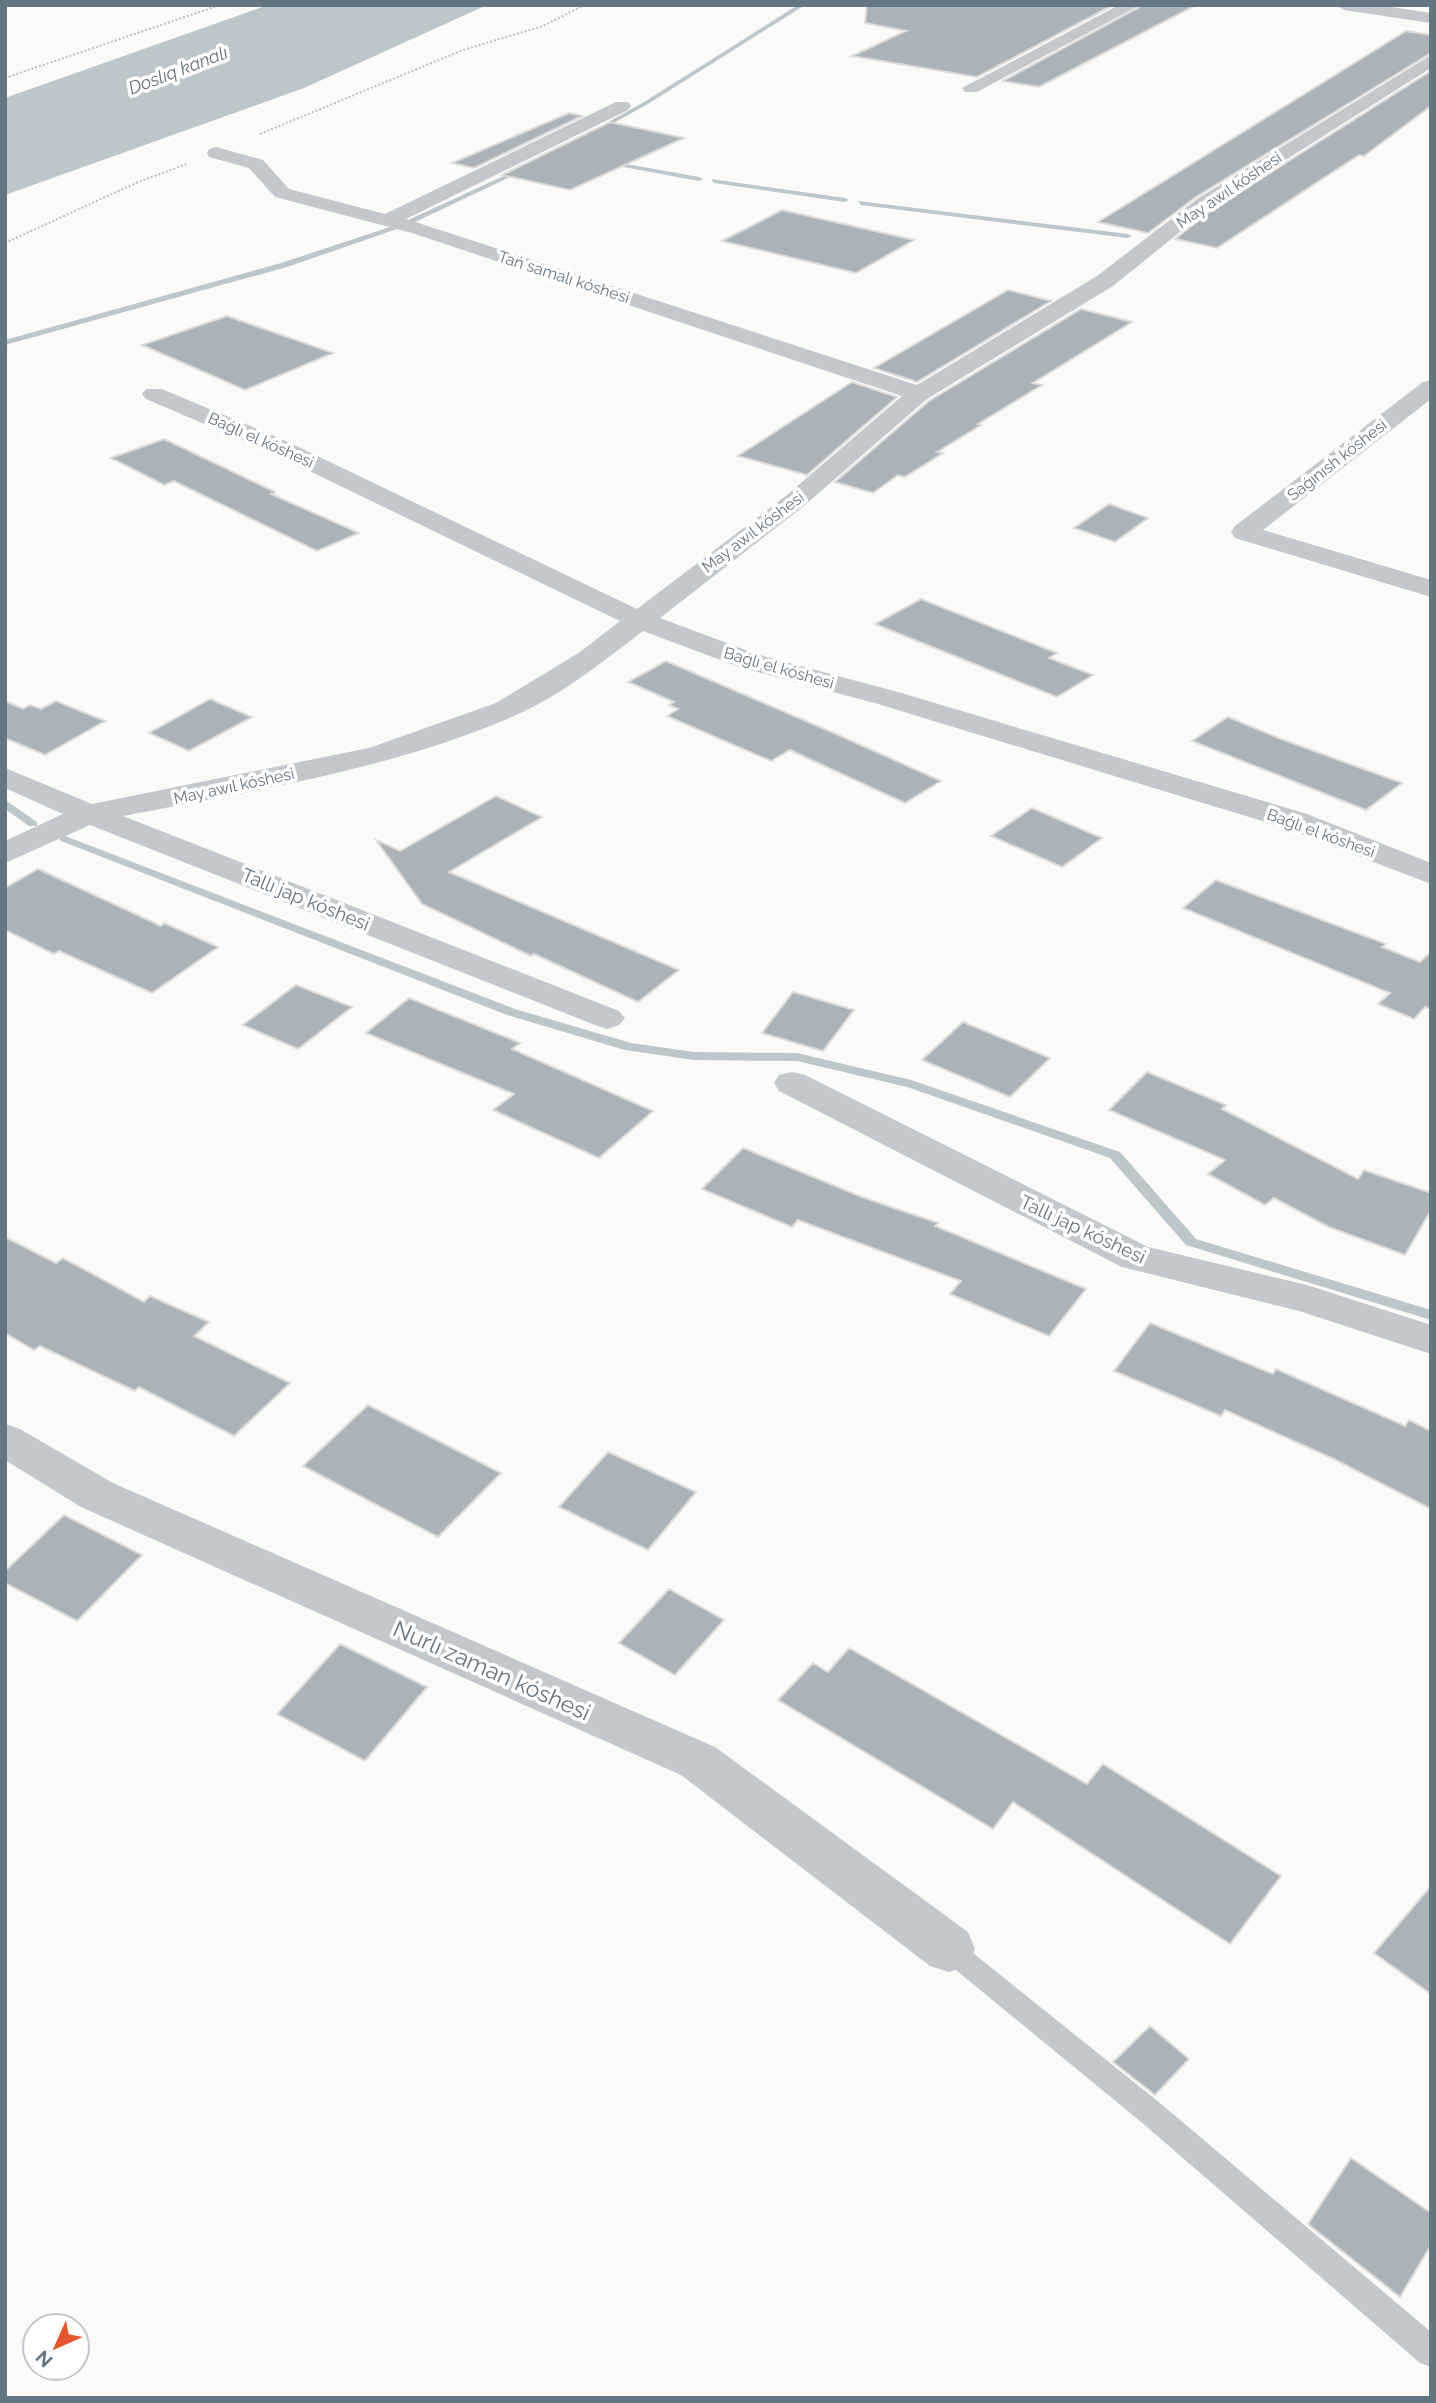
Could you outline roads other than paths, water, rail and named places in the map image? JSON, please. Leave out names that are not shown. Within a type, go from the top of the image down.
[{"type":"street","points":[[971,88],[1132,5]]},
{"type":"street","points":[[1344,5],[1431,18]]},
{"type":"street","name":"May awıl kóshesi","points":[[5,853],[89,814],[376,756],[506,709],[590,658],[637,619],[796,500],[919,394],[1105,281],[1204,203],[1431,60]]},
{"type":"street","points":[[389,220],[622,106]]},
{"type":"street","name":"Tań samalı kóshesi","points":[[216,153],[256,164],[282,193],[389,220],[919,394]]},
{"type":"street","name":"Saǵınısh kóshesi","points":[[1431,387],[1244,532],[1431,589]]},
{"type":"street","name":"Baǵlı el kóshesi","points":[[153,394],[279,447],[637,619],[749,661],[888,698],[1296,821],[1431,874]]},
{"type":"street","name":"Tallı jap kóshesi","points":[[5,777],[89,814],[607,1018]]},
{"type":"street","name":"Tallı jap kóshesi","points":[[792,1083],[1136,1258],[1307,1299],[1431,1340]]},
{"type":"street","name":"Nurlı zaman kóshesi","points":[[5,1440],[97,1495],[698,1761],[949,1949]]},
{"type":"lane","points":[[949,1949],[1150,2112],[1431,2352]]},
{"type":"water","name":"Doslıq kanalı","points":[[268,5],[487,5],[304,88],[5,195],[5,98]]},
{"type":"waterway","points":[[597,130],[646,103],[802,5]]},
{"type":"waterway","points":[[604,162],[699,179]]},
{"type":"waterway","points":[[410,221],[523,169]]},
{"type":"waterway","points":[[714,181],[845,200]]},
{"type":"waterway","points":[[861,203],[1128,236]]},
{"type":"waterway","points":[[5,343],[284,265],[393,229]]},
{"type":"waterway","points":[[5,803],[33,824]]},
{"type":"waterway","points":[[65,839],[511,1012],[630,1047],[694,1056],[797,1057],[911,1084],[1115,1155],[1191,1242],[1431,1315]]}]
